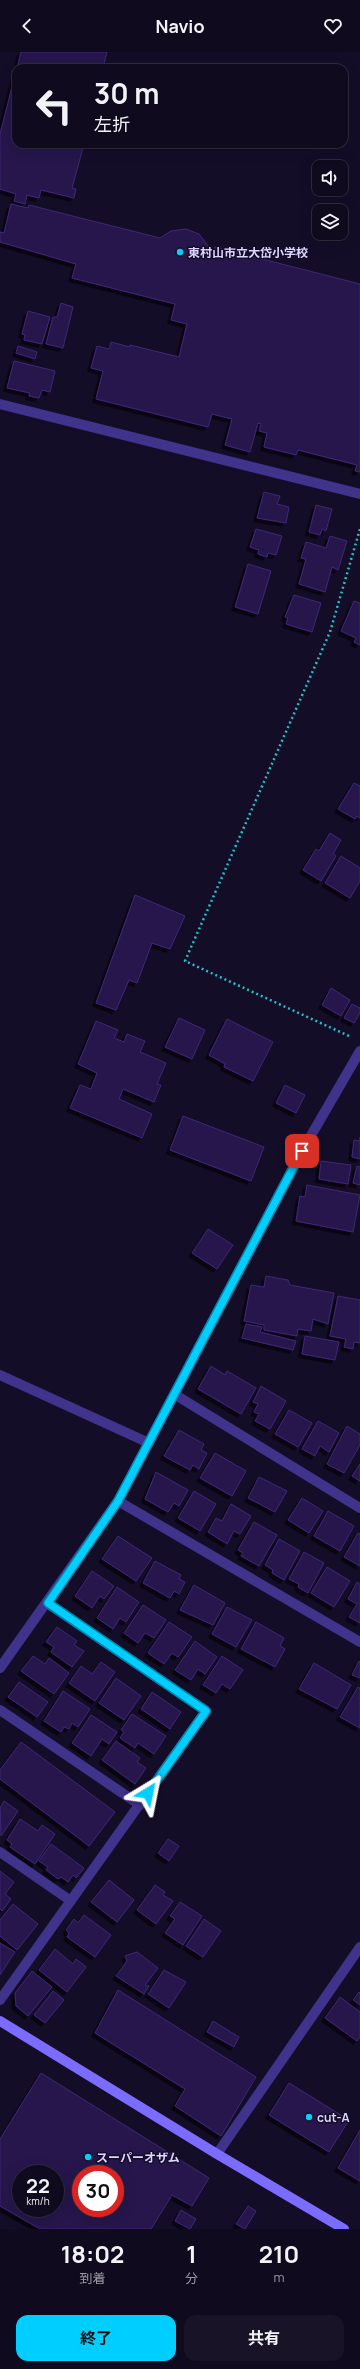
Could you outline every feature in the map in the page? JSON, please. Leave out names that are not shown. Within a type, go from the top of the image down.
[{"type":"street","points":[[0,404],[360,494]]},
{"type":"street","points":[[0,1668],[48,1603],[118,1501],[302,1151],[360,1051]]},
{"type":"street","points":[[0,1375],[149,1443]]},
{"type":"street","points":[[174,1394],[360,1508]]},
{"type":"street","points":[[118,1501],[360,1642]]},
{"type":"street","points":[[0,2000],[206,1711],[48,1603]]},
{"type":"street","points":[[0,1710],[140,1805]]},
{"type":"street","points":[[0,1852],[71,1901]]},
{"type":"street","points":[[217,2154],[360,1947]]},
{"type":"street","points":[[0,2021],[217,2154],[344,2229]]},
{"type":"path","points":[[353,1038],[184,961],[330,632],[360,529]]},
{"type":"building","points":[[21,52],[107,52],[104,64],[18,64]]},
{"type":"building","points":[[12,87],[12,148],[83,148],[72,188],[76,189],[74,198],[41,190],[39,198],[27,195],[25,204],[14,201],[16,194],[0,189],[0,134]]},
{"type":"building","points":[[11,204],[28,208],[29,205],[160,238],[171,231],[186,229],[199,234],[213,252],[215,247],[360,284],[360,472],[355,471],[357,465],[298,450],[296,455],[264,447],[267,433],[259,431],[261,424],[258,423],[250,452],[225,445],[232,419],[212,414],[208,427],[96,399],[103,371],[91,368],[97,346],[109,349],[111,342],[179,357],[187,324],[171,320],[175,304],[72,278],[76,264],[0,242],[0,232],[4,233]]},
{"type":"building","points":[[61,303],[73,307],[63,348],[46,344],[53,317],[57,317]]},
{"type":"building","points":[[28,311],[50,317],[42,344],[24,340],[25,335],[22,334]]},
{"type":"building","points":[[18,346],[37,352],[35,359],[16,353]]},
{"type":"building","points":[[14,361],[55,371],[50,392],[42,390],[39,398],[29,396],[30,393],[7,388]]},
{"type":"building","points":[[264,492],[280,496],[277,504],[289,507],[286,523],[257,518]]},
{"type":"building","points":[[316,505],[332,509],[326,531],[322,529],[320,535],[309,532]]},
{"type":"building","points":[[256,529],[282,536],[276,555],[268,553],[267,557],[258,554],[259,550],[250,547]]},
{"type":"building","points":[[330,536],[347,541],[338,570],[332,567],[325,592],[299,584],[306,559],[301,558],[306,542],[326,548]]},
{"type":"building","points":[[248,564],[271,571],[258,614],[235,607]]},
{"type":"building","points":[[294,595],[321,603],[312,632],[286,624],[288,618],[285,617]]},
{"type":"building","points":[[354,601],[360,603],[360,645],[354,642],[356,638],[341,631]]},
{"type":"building","points":[[354,783],[360,786],[360,818],[357,816],[355,819],[338,809]]},
{"type":"building","points":[[330,833],[341,840],[333,854],[336,856],[321,881],[303,870],[316,849],[319,851]]},
{"type":"building","points":[[341,856],[360,868],[360,881],[350,898],[325,883]]},
{"type":"building","points":[[135,895],[185,916],[170,949],[152,943],[137,983],[129,980],[116,1010],[96,1003]]},
{"type":"building","points":[[331,988],[350,1000],[341,1016],[322,1005]]},
{"type":"building","points":[[352,1004],[360,1008],[360,1013],[354,1023],[344,1018]]},
{"type":"building","points":[[179,1018],[205,1030],[192,1059],[165,1047]]},
{"type":"building","points":[[227,1019],[273,1042],[253,1081],[224,1067],[225,1064],[209,1055]]},
{"type":"building","points":[[96,1021],[118,1030],[114,1038],[124,1042],[127,1034],[145,1041],[140,1052],[166,1063],[157,1084],[161,1085],[154,1102],[123,1089],[119,1099],[152,1114],[142,1138],[70,1108],[80,1085],[91,1089],[97,1073],[78,1064]]},
{"type":"building","points":[[285,1085],[305,1095],[296,1113],[276,1103]]},
{"type":"building","points":[[183,1116],[264,1147],[251,1181],[170,1150]]},
{"type":"building","points":[[354,1140],[360,1141],[360,1159],[352,1157]]},
{"type":"building","points":[[321,1161],[351,1165],[348,1184],[319,1179]]},
{"type":"building","points":[[357,1166],[360,1167],[360,1185],[353,1183]]},
{"type":"building","points":[[307,1185],[360,1195],[353,1232],[296,1221],[300,1196],[305,1197]]},
{"type":"building","points":[[208,1229],[233,1245],[217,1269],[192,1253]]},
{"type":"building","points":[[266,1276],[288,1280],[290,1285],[334,1293],[328,1324],[313,1319],[311,1331],[298,1329],[297,1336],[264,1330],[264,1325],[244,1321],[251,1285],[264,1287]]},
{"type":"building","points":[[338,1296],[360,1300],[360,1343],[354,1342],[353,1349],[344,1347],[346,1339],[330,1336]]},
{"type":"building","points":[[246,1324],[262,1327],[260,1332],[296,1341],[293,1350],[242,1338]]},
{"type":"building","points":[[305,1336],[339,1342],[335,1360],[302,1354]]},
{"type":"building","points":[[211,1366],[225,1375],[227,1371],[256,1388],[241,1414],[198,1389]]},
{"type":"building","points":[[261,1386],[286,1401],[270,1429],[255,1421],[259,1414],[254,1412],[258,1404],[253,1402]]},
{"type":"building","points":[[289,1410],[312,1423],[298,1447],[275,1434]]},
{"type":"building","points":[[318,1421],[339,1433],[329,1452],[320,1446],[315,1456],[302,1449]]},
{"type":"building","points":[[347,1426],[360,1434],[360,1445],[344,1473],[327,1464]]},
{"type":"building","points":[[179,1430],[204,1444],[201,1450],[207,1453],[199,1469],[193,1465],[190,1470],[164,1456]]},
{"type":"building","points":[[215,1453],[246,1471],[232,1496],[200,1478]]},
{"type":"building","points":[[360,1464],[360,1481],[352,1476]]},
{"type":"building","points":[[156,1472],[188,1490],[179,1506],[174,1503],[168,1512],[145,1499]]},
{"type":"building","points":[[259,1477],[287,1491],[275,1512],[248,1498]]},
{"type":"building","points":[[194,1491],[216,1504],[200,1531],[178,1518]]},
{"type":"building","points":[[302,1498],[323,1511],[309,1533],[288,1520]]},
{"type":"building","points":[[231,1504],[251,1516],[240,1534],[234,1531],[227,1544],[208,1532],[216,1518],[222,1521]]},
{"type":"building","points":[[328,1511],[354,1526],[340,1551],[314,1536]]},
{"type":"building","points":[[254,1522],[277,1535],[259,1566],[241,1556],[243,1553],[238,1550]]},
{"type":"building","points":[[358,1533],[360,1534],[360,1566],[344,1557]]},
{"type":"building","points":[[118,1536],[152,1558],[136,1581],[102,1559]]},
{"type":"building","points":[[279,1539],[300,1551],[284,1580],[272,1573],[273,1570],[265,1565]]},
{"type":"building","points":[[304,1552],[324,1563],[308,1593],[298,1587],[299,1584],[289,1579]]},
{"type":"building","points":[[155,1561],[181,1575],[179,1579],[185,1582],[179,1594],[174,1591],[170,1598],[143,1583]]},
{"type":"building","points":[[327,1567],[350,1581],[334,1607],[311,1593]]},
{"type":"building","points":[[92,1571],[114,1586],[104,1599],[100,1596],[92,1608],[75,1596]]},
{"type":"building","points":[[357,1582],[360,1584],[360,1623],[349,1617],[357,1604],[348,1599]]},
{"type":"building","points":[[194,1585],[225,1603],[213,1625],[180,1610]]},
{"type":"building","points":[[117,1587],[139,1602],[126,1622],[120,1618],[113,1629],[97,1618]]},
{"type":"building","points":[[143,1605],[166,1620],[154,1638],[145,1633],[138,1643],[124,1633]]},
{"type":"building","points":[[227,1607],[252,1620],[236,1647],[212,1634]]},
{"type":"building","points":[[169,1622],[192,1637],[178,1657],[172,1653],[164,1664],[148,1653]]},
{"type":"building","points":[[256,1622],[284,1638],[280,1646],[285,1649],[275,1667],[241,1649]]},
{"type":"building","points":[[57,1627],[77,1641],[74,1645],[84,1651],[72,1667],[51,1652],[54,1647],[46,1642]]},
{"type":"building","points":[[195,1641],[217,1657],[205,1674],[198,1669],[191,1680],[175,1670]]},
{"type":"building","points":[[33,1656],[45,1664],[49,1658],[69,1673],[54,1694],[21,1671]]},
{"type":"building","points":[[222,1656],[243,1670],[230,1689],[222,1684],[216,1693],[203,1685]]},
{"type":"building","points":[[359,1661],[360,1662],[360,1678],[352,1675]]},
{"type":"building","points":[[101,1662],[115,1672],[95,1701],[69,1683],[81,1666],[92,1674]]},
{"type":"building","points":[[314,1663],[351,1685],[337,1709],[299,1689]]},
{"type":"building","points":[[116,1678],[141,1696],[124,1720],[99,1703]]},
{"type":"building","points":[[19,1682],[48,1702],[37,1717],[8,1697]]},
{"type":"building","points":[[358,1687],[360,1688],[360,1728],[340,1717]]},
{"type":"building","points":[[63,1691],[90,1709],[78,1727],[72,1723],[69,1729],[64,1727],[61,1732],[44,1721]]},
{"type":"building","points":[[152,1692],[181,1712],[170,1729],[141,1709]]},
{"type":"building","points":[[132,1714],[166,1736],[154,1754],[138,1743],[135,1748],[120,1738],[124,1732],[121,1730]]},
{"type":"building","points":[[91,1715],[117,1732],[109,1744],[102,1739],[91,1756],[72,1743]]},
{"type":"building","points":[[116,1741],[140,1758],[137,1762],[146,1768],[135,1784],[102,1760]]},
{"type":"building","points":[[21,1742],[115,1812],[89,1846],[0,1779],[0,1770]]},
{"type":"building","points":[[4,1801],[18,1811],[1,1836],[0,1808]]},
{"type":"building","points":[[20,1819],[38,1831],[42,1825],[55,1834],[35,1864],[10,1847],[12,1844],[7,1840]]},
{"type":"building","points":[[168,1839],[179,1846],[169,1861],[158,1853]]},
{"type":"building","points":[[51,1844],[84,1868],[76,1878],[73,1875],[68,1882],[61,1877],[58,1879],[46,1870],[48,1867],[39,1861]]},
{"type":"building","points":[[0,1871],[14,1882],[5,1894],[11,1899],[2,1911],[0,1909]]},
{"type":"building","points":[[109,1880],[134,1900],[117,1922],[91,1902]]},
{"type":"building","points":[[155,1885],[165,1892],[163,1895],[173,1901],[156,1924],[137,1910]]},
{"type":"building","points":[[180,1902],[202,1916],[183,1945],[165,1933],[175,1919],[170,1916]]},
{"type":"building","points":[[13,1904],[38,1924],[17,1950],[0,1936],[0,1920]]},
{"type":"building","points":[[84,1915],[111,1935],[95,1957],[67,1937],[69,1933],[66,1930],[74,1919],[78,1923]]},
{"type":"building","points":[[204,1919],[221,1931],[203,1957],[186,1946]]},
{"type":"building","points":[[0,1943],[15,1952],[0,1975]]},
{"type":"building","points":[[55,1949],[73,1964],[76,1959],[86,1967],[67,1992],[39,1970]]},
{"type":"building","points":[[137,1952],[158,1968],[145,1985],[149,1986],[144,1994],[116,1976],[127,1961],[125,1956]]},
{"type":"building","points":[[164,1970],[186,1982],[169,2008],[148,1994]]},
{"type":"building","points":[[32,1971],[52,1987],[28,2016],[16,2006],[15,1993]]},
{"type":"building","points":[[118,1990],[256,2077],[221,2136],[175,2106],[185,2089],[95,2033]]},
{"type":"building","points":[[53,1991],[64,2000],[45,2023],[34,2015]]},
{"type":"building","points":[[359,1992],[360,1993],[360,2005],[353,2000]]},
{"type":"building","points":[[340,1997],[360,2012],[360,2037],[357,2041],[325,2018]]},
{"type":"building","points":[[213,2021],[239,2037],[234,2047],[207,2032]]},
{"type":"building","name":"スーパーオザム","points":[[41,2073],[209,2178],[192,2206],[172,2195],[151,2229],[40,2229],[19,2217],[64,2217],[64,2165],[12,2165],[12,2213],[0,2206],[0,2139]]},
{"type":"building","name":"cut-A","points":[[289,2083],[349,2120],[329,2152],[269,2115]]},
{"type":"building","points":[[360,2130],[360,2181],[338,2168]]},
{"type":"building","points":[[248,2206],[256,2211],[245,2229],[236,2224]]},
{"type":"building","points":[[181,2210],[196,2219],[190,2229],[175,2221]]},
{"type":"place","name":"東村山市立大岱小学校","points":[[180,252]]},
{"type":"place","name":"cut-A","points":[[309,2117]]},
{"type":"place","name":"スーパーオザム","points":[[88,2157]]},
{"type":"route","points":[[148,1793],[206,1711],[48,1603],[118,1501],[302,1151]]}]
